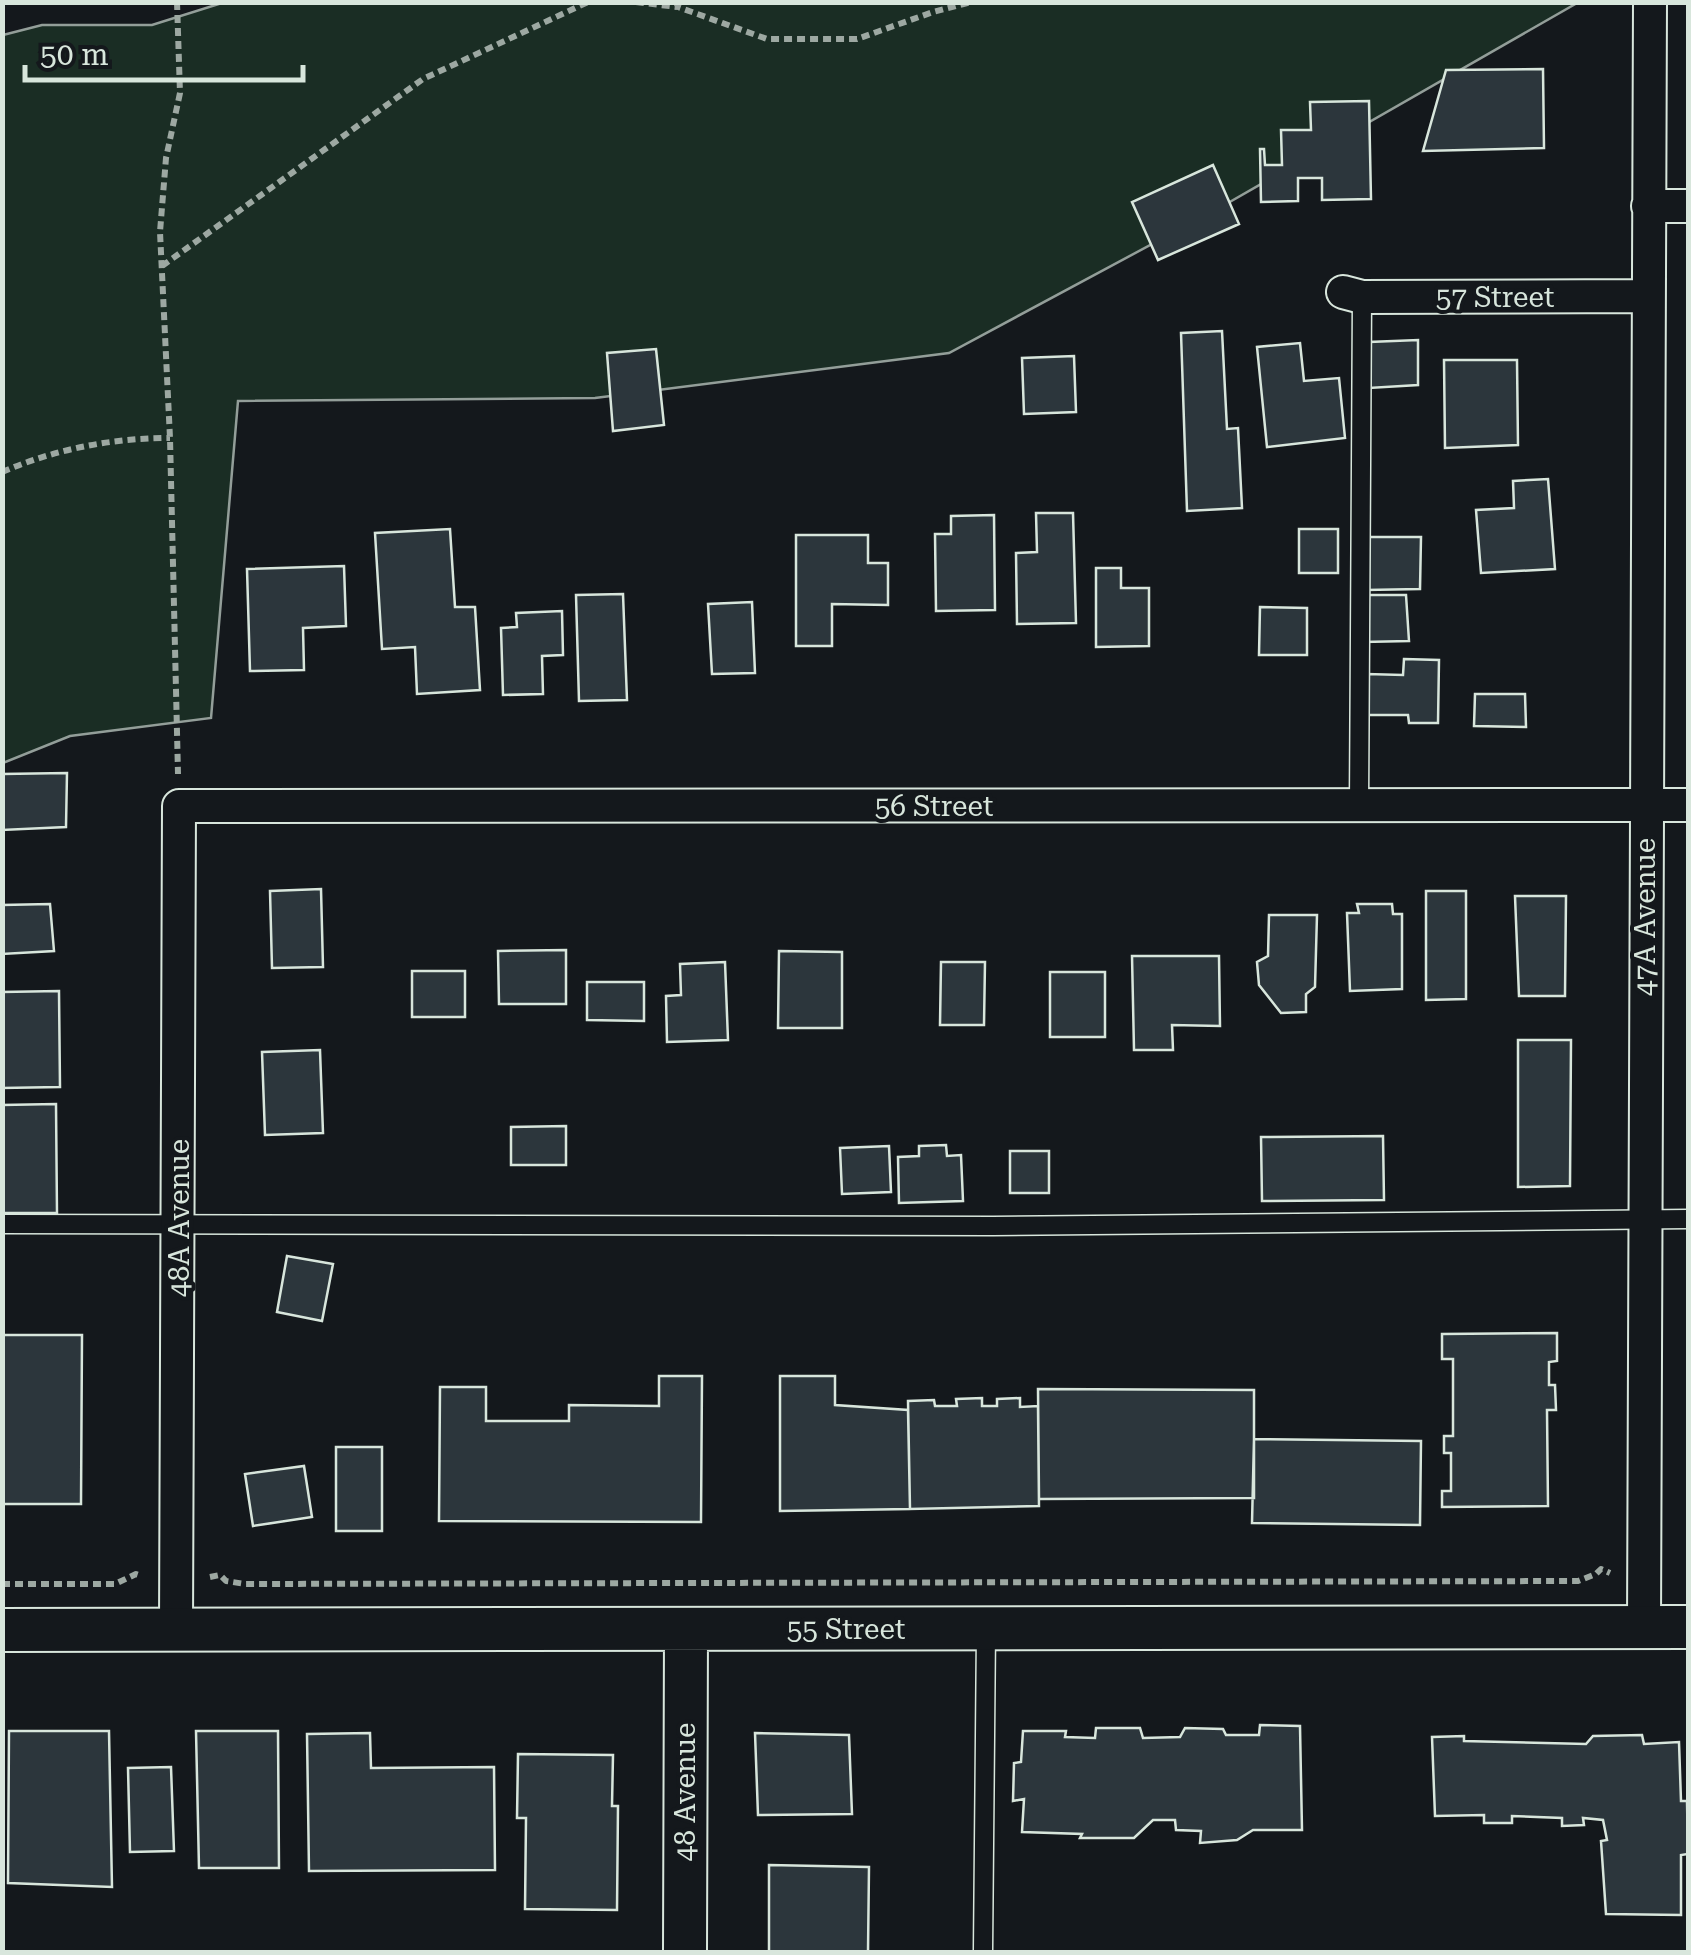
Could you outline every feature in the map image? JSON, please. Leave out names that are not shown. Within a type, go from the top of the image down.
[{"type":"street","points":[[1650,2],[1648,206],[1688,206]]},
{"type":"street","name":"47A Avenue","points":[[1644,1628],[1648,206]]},
{"type":"street","name":"57 Street","points":[[1353,294],[1648,296]]},
{"type":"street","name":"56 Street","points":[[179,806],[1688,805]]},
{"type":"street","name":"48A Avenue","points":[[176,1630],[179,806]]},
{"type":"street","name":"55 Street","points":[[2,1630],[1688,1627]]},
{"type":"street","name":"48 Avenue","points":[[685,1952],[686,1631]]},
{"type":"lane","points":[[1353,294],[1358,806]]},
{"type":"lane","points":[[2,1224],[993,1226],[1688,1219]]},
{"type":"lane","points":[[983,1952],[986,1629]]},
{"type":"path","points":[[176,2],[180,23],[180,93],[161,199],[179,806]]},
{"type":"path","points":[[162,266],[423,79],[588,2]]},
{"type":"path","points":[[636,2],[677,5],[768,40],[857,40],[972,2]]},
{"type":"path","points":[[2,472],[55,452],[139,438],[170,438]]},
{"type":"path","points":[[216,1577],[244,1584],[1558,1581],[1588,1578],[1601,1570],[1604,1573]]},
{"type":"path","points":[[2,1584],[114,1584],[139,1576]]},
{"type":"green space","points":[[225,2],[1577,3],[1221,207],[949,353],[595,398],[238,401],[211,718],[70,736],[3,763],[3,35],[42,25],[152,25]]},
{"type":"building","points":[[1543,69],[1544,148],[1423,151],[1446,70]]},
{"type":"building","points":[[1369,101],[1371,199],[1322,200],[1322,178],[1298,178],[1298,201],[1261,202],[1260,149],[1264,149],[1265,165],[1282,165],[1281,130],[1311,130],[1310,102]]},
{"type":"building","points":[[1213,165],[1239,224],[1158,260],[1132,202]]},
{"type":"building","points":[[1222,331],[1227,429],[1238,428],[1242,508],[1187,511],[1181,333]]},
{"type":"building","points":[[1418,340],[1418,385],[1369,388],[1369,342]]},
{"type":"building","points":[[1300,343],[1304,381],[1339,378],[1345,438],[1267,447],[1257,347]]},
{"type":"building","points":[[656,349],[664,425],[613,431],[607,353]]},
{"type":"building","points":[[1074,356],[1076,412],[1024,414],[1022,358]]},
{"type":"building","points":[[1444,360],[1517,360],[1518,445],[1445,448]]},
{"type":"building","points":[[1548,479],[1555,569],[1481,573],[1476,510],[1514,508],[1513,481]]},
{"type":"building","points":[[1036,513],[1073,513],[1076,623],[1017,624],[1016,553],[1037,552]]},
{"type":"building","points":[[994,515],[995,610],[936,611],[935,534],[951,534],[951,516]]},
{"type":"building","points":[[450,529],[455,607],[475,607],[480,690],[417,694],[415,647],[382,649],[375,533]]},
{"type":"building","points":[[1299,529],[1338,529],[1338,573],[1299,573]]},
{"type":"building","points":[[796,535],[868,535],[868,563],[888,563],[888,605],[832,604],[832,646],[796,646]]},
{"type":"building","points":[[1366,537],[1421,537],[1420,589],[1366,590]]},
{"type":"building","points":[[344,566],[346,626],[303,628],[304,670],[250,671],[247,569]]},
{"type":"building","points":[[1096,568],[1121,568],[1121,588],[1149,588],[1149,646],[1096,647]]},
{"type":"building","points":[[623,594],[627,700],[579,701],[576,595]]},
{"type":"building","points":[[1362,595],[1406,595],[1409,641],[1363,642]]},
{"type":"building","points":[[752,602],[755,673],[712,674],[708,604]]},
{"type":"building","points":[[1260,607],[1307,608],[1307,655],[1259,655]]},
{"type":"building","points":[[562,611],[563,655],[542,656],[543,694],[503,695],[501,628],[517,627],[516,613]]},
{"type":"building","points":[[1404,659],[1439,660],[1438,723],[1409,723],[1408,715],[1367,715],[1367,674],[1403,675]]},
{"type":"building","points":[[1475,694],[1525,694],[1526,727],[1474,726]]},
{"type":"building","points":[[67,773],[66,827],[2,830],[2,774]]},
{"type":"building","points":[[321,889],[323,967],[272,968],[270,891]]},
{"type":"building","points":[[1426,891],[1466,891],[1466,999],[1426,1000]]},
{"type":"building","points":[[1515,896],[1566,896],[1565,996],[1519,996]]},
{"type":"building","points":[[50,904],[54,951],[2,954],[2,905]]},
{"type":"building","points":[[1357,904],[1392,904],[1393,914],[1402,914],[1402,989],[1350,991],[1347,913],[1359,913]]},
{"type":"building","points":[[1269,915],[1317,915],[1315,987],[1306,994],[1306,1012],[1281,1013],[1259,985],[1257,962],[1268,956]]},
{"type":"building","points":[[566,950],[566,1004],[499,1004],[498,951]]},
{"type":"building","points":[[779,951],[842,952],[842,1028],[778,1028]]},
{"type":"building","points":[[1132,956],[1219,956],[1220,1026],[1172,1025],[1173,1050],[1134,1050]]},
{"type":"building","points":[[725,962],[728,1040],[667,1042],[666,996],[681,995],[680,964]]},
{"type":"building","points":[[941,962],[985,962],[984,1025],[940,1025]]},
{"type":"building","points":[[412,971],[465,971],[465,1017],[412,1017]]},
{"type":"building","points":[[1050,972],[1105,972],[1105,1037],[1050,1037]]},
{"type":"building","points":[[587,982],[644,982],[644,1021],[587,1020]]},
{"type":"building","points":[[59,991],[60,1087],[2,1088],[2,992]]},
{"type":"building","points":[[1518,1040],[1571,1040],[1570,1186],[1518,1187]]},
{"type":"building","points":[[320,1050],[323,1133],[265,1135],[262,1052]]},
{"type":"building","points":[[56,1104],[57,1213],[2,1213],[2,1105]]},
{"type":"building","points":[[566,1126],[566,1165],[511,1165],[511,1127]]},
{"type":"building","points":[[1383,1136],[1384,1200],[1262,1201],[1261,1137]]},
{"type":"building","points":[[946,1145],[947,1156],[961,1155],[963,1201],[899,1203],[898,1157],[919,1156],[919,1146]]},
{"type":"building","points":[[889,1146],[891,1192],[842,1194],[840,1148]]},
{"type":"building","points":[[1010,1151],[1049,1151],[1049,1193],[1010,1193]]},
{"type":"building","points":[[287,1256],[333,1264],[322,1321],[277,1312]]},
{"type":"building","points":[[1557,1333],[1557,1361],[1549,1362],[1549,1385],[1555,1385],[1556,1410],[1547,1410],[1548,1506],[1442,1507],[1442,1491],[1451,1491],[1451,1453],[1444,1453],[1444,1436],[1453,1436],[1453,1359],[1442,1359],[1442,1334]]},
{"type":"building","points":[[2,1335],[82,1335],[81,1504],[2,1504]]},
{"type":"building","points":[[659,1376],[702,1376],[701,1522],[439,1521],[440,1387],[486,1387],[486,1421],[569,1421],[569,1405],[659,1406]]},
{"type":"building","points":[[780,1376],[835,1376],[835,1405],[908,1410],[910,1509],[780,1511]]},
{"type":"building","points":[[1038,1389],[1254,1390],[1254,1498],[1039,1499]]},
{"type":"building","points":[[982,1398],[982,1406],[997,1406],[997,1399],[1020,1398],[1020,1407],[1038,1406],[1039,1506],[910,1509],[908,1401],[934,1400],[935,1406],[957,1406],[956,1399]]},
{"type":"building","points":[[1254,1439],[1421,1441],[1420,1525],[1252,1523]]},
{"type":"building","points":[[336,1447],[382,1447],[382,1531],[336,1531]]},
{"type":"building","points":[[304,1466],[312,1517],[253,1526],[245,1474]]},
{"type":"building","points":[[1260,1725],[1300,1726],[1302,1830],[1253,1830],[1237,1840],[1200,1843],[1201,1831],[1176,1830],[1175,1820],[1153,1820],[1134,1838],[1022,1832],[1024,1799],[1013,1801],[1014,1763],[1021,1762],[1023,1731],[1066,1731],[1065,1737],[1095,1738],[1096,1728],[1140,1728],[1143,1738],[1180,1737],[1185,1728],[1223,1729],[1226,1735],[1259,1735]]},
{"type":"building","points":[[9,1731],[109,1731],[112,1887],[8,1883]]},
{"type":"building","points":[[196,1731],[278,1731],[279,1868],[199,1868]]},
{"type":"building","points":[[370,1733],[371,1768],[494,1767],[495,1870],[309,1871],[307,1734]]},
{"type":"building","points":[[755,1733],[849,1735],[852,1814],[758,1815]]},
{"type":"building","points":[[1642,1735],[1644,1744],[1679,1742],[1681,1801],[1687,1801],[1688,1854],[1681,1855],[1681,1915],[1606,1914],[1601,1841],[1607,1840],[1603,1820],[1583,1818],[1584,1825],[1562,1826],[1562,1818],[1512,1816],[1512,1823],[1484,1823],[1484,1815],[1435,1816],[1432,1737],[1586,1744],[1593,1736]]},
{"type":"building","points":[[518,1754],[613,1755],[612,1806],[618,1806],[617,1910],[525,1909],[526,1818],[517,1818]]},
{"type":"building","points":[[171,1767],[174,1851],[130,1852],[128,1768]]},
{"type":"building","points":[[769,1865],[869,1867],[868,1952],[769,1952]]}]
